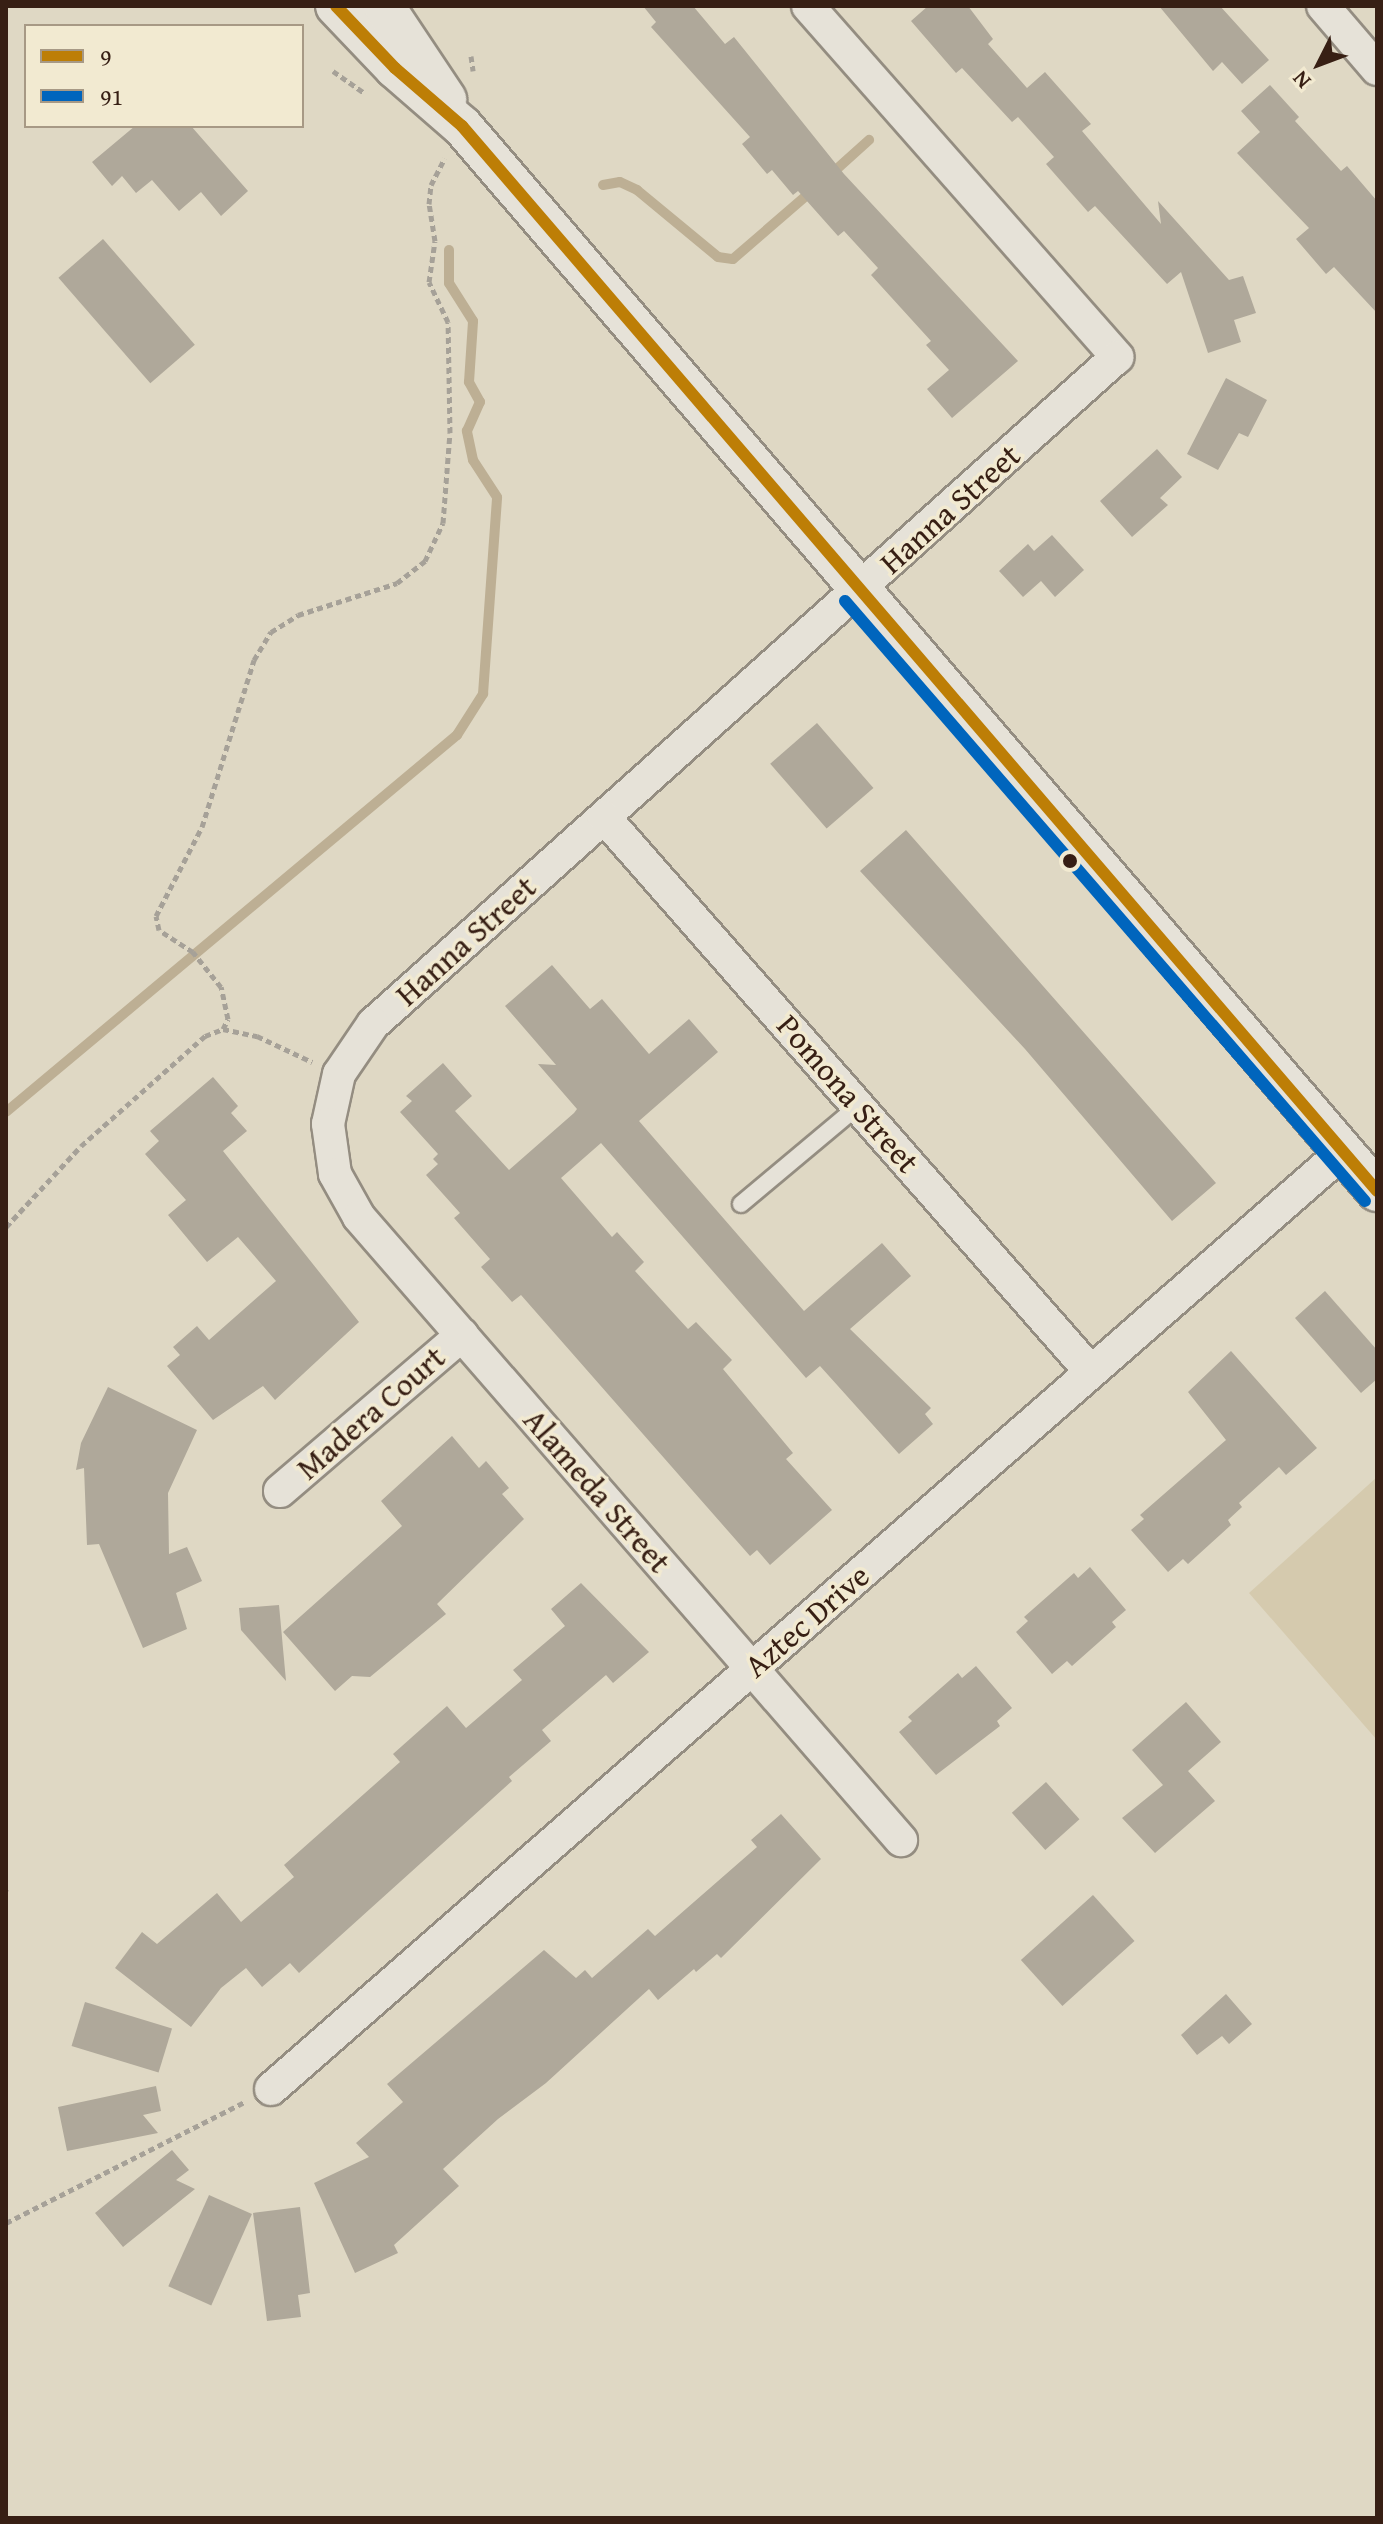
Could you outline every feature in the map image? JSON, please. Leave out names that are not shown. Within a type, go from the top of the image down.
[{"type":"street","points":[[336,6],[395,68],[462,126],[857,591],[1377,1191]]},
{"type":"street","points":[[384,6],[415,46],[462,126]]},
{"type":"street","name":"Hanna Street","points":[[328,1124],[339,1074],[373,1024],[1117,357],[808,6]]},
{"type":"street","points":[[1323,6],[1377,69]]},
{"type":"street","name":"Pomona Street","points":[[604,817],[1091,1372]]},
{"type":"street","name":"Alameda Street","points":[[328,1124],[330,1154],[344,1193],[462,1335],[901,1840]]},
{"type":"street","name":"Aztec Drive","points":[[271,2089],[1343,1152]]},
{"type":"street","name":"Madera Court","points":[[280,1491],[462,1335]]},
{"type":"lane","points":[[741,1204],[858,1106]]},
{"type":"path","points":[[223,1029],[228,1019],[221,987],[193,952],[159,930],[156,916],[202,827],[254,660],[271,632],[298,615],[397,583],[425,561],[443,523],[450,433],[448,322],[429,282],[435,241],[429,204],[431,185],[462,126]]},
{"type":"path","points":[[6,1227],[81,1146],[205,1036],[223,1029],[257,1036],[339,1074]]},
{"type":"path","points":[[6,2223],[271,2089]]},
{"type":"shaded area","points":[[1377,1477],[1377,1740],[1249,1593]]},
{"type":"building","points":[[643,6],[693,6],[725,44],[734,37],[844,174],[1018,361],[952,418],[927,389],[949,370],[926,345],[931,341],[871,275],[878,268],[844,231],[838,236],[798,191],[793,195],[772,170],[767,174],[742,144],[750,137],[651,27],[656,22]]},
{"type":"building","points":[[928,6],[968,6],[993,39],[988,44],[1027,88],[1045,72],[1091,124],[1082,131],[1161,224],[1158,201],[1229,280],[1243,276],[1256,313],[1234,320],[1241,342],[1208,353],[1181,272],[1167,284],[1095,206],[1088,212],[1046,164],[1054,157],[1018,117],[1012,122],[962,68],[956,73],[911,21]]},
{"type":"building","points":[[1159,6],[1220,6],[1269,60],[1242,84],[1222,62],[1213,71]]},
{"type":"building","points":[[1270,85],[1299,117],[1295,121],[1341,171],[1347,166],[1377,201],[1377,313],[1334,267],[1326,274],[1296,239],[1309,228],[1237,153],[1260,132],[1241,111]]},
{"type":"building","points":[[133,128],[193,128],[248,191],[221,216],[201,192],[179,211],[152,180],[136,193],[122,176],[112,186],[92,162]]},
{"type":"building","points":[[103,239],[195,345],[150,383],[58,278]]},
{"type":"building","points":[[1226,378],[1267,400],[1248,437],[1239,433],[1218,470],[1187,454]]},
{"type":"building","points":[[1157,449],[1182,477],[1160,498],[1168,505],[1132,537],[1100,501]]},
{"type":"building","points":[[1052,535],[1084,570],[1055,597],[1041,581],[1023,597],[999,571],[1028,544],[1034,551]]},
{"type":"building","points":[[817,723],[873,788],[827,829],[770,764]]},
{"type":"building","points":[[906,830],[1216,1183],[1172,1221],[1025,1049],[860,871]]},
{"type":"building","points":[[552,965],[590,1009],[602,999],[649,1054],[689,1019],[718,1052],[639,1121],[804,1311],[882,1243],[911,1276],[850,1329],[931,1408],[925,1414],[933,1424],[899,1454],[820,1366],[806,1378],[601,1143],[561,1178],[612,1237],[617,1232],[644,1262],[635,1271],[688,1329],[696,1322],[732,1360],[723,1369],[793,1453],[786,1459],[832,1510],[770,1565],[757,1550],[750,1556],[521,1295],[512,1302],[481,1267],[490,1259],[454,1218],[460,1213],[426,1175],[438,1164],[433,1159],[438,1154],[400,1112],[412,1101],[406,1096],[443,1063],[472,1096],[455,1111],[509,1170],[574,1113],[577,1109],[538,1064],[556,1065],[505,1006]]},
{"type":"building","points":[[213,1077],[238,1106],[231,1113],[247,1131],[223,1151],[359,1322],[275,1400],[263,1386],[213,1420],[167,1366],[180,1355],[173,1347],[197,1326],[209,1340],[276,1281],[238,1237],[207,1262],[168,1215],[186,1200],[145,1154],[159,1141],[150,1131]]},
{"type":"building","points":[[1325,1291],[1377,1350],[1377,1379],[1361,1393],[1295,1318]]},
{"type":"building","points":[[1231,1351],[1317,1448],[1286,1475],[1279,1467],[1239,1503],[1242,1507],[1228,1520],[1231,1525],[1188,1564],[1183,1559],[1168,1572],[1131,1530],[1144,1519],[1140,1515],[1226,1440],[1188,1392]]},
{"type":"building","points":[[108,1387],[197,1430],[168,1493],[169,1554],[187,1547],[202,1581],[176,1593],[187,1629],[143,1648],[99,1544],[87,1545],[84,1468],[76,1470],[81,1443]]},
{"type":"building","points":[[452,1436],[479,1468],[486,1461],[509,1488],[502,1494],[524,1519],[437,1604],[446,1614],[370,1677],[352,1676],[335,1691],[283,1632],[402,1526],[381,1501]]},
{"type":"building","points":[[1090,1567],[1126,1610],[1112,1622],[1116,1627],[1072,1666],[1067,1661],[1052,1674],[1016,1632],[1028,1621],[1024,1617],[1074,1573],[1078,1578]]},
{"type":"building","points":[[581,1583],[649,1652],[613,1683],[606,1675],[542,1730],[551,1741],[509,1777],[512,1781],[299,1973],[290,1963],[262,1987],[246,1968],[221,1988],[191,2027],[115,1968],[142,1932],[157,1944],[217,1893],[241,1922],[294,1877],[284,1865],[400,1762],[393,1754],[447,1706],[466,1728],[522,1680],[513,1670],[565,1626],[551,1609]]},
{"type":"building","points":[[279,1605],[286,1681],[241,1630],[239,1608]]},
{"type":"building","points":[[976,1666],[1012,1708],[997,1721],[1000,1726],[936,1775],[899,1732],[912,1721],[908,1717],[958,1673],[962,1678]]},
{"type":"building","points":[[1186,1702],[1221,1742],[1188,1771],[1215,1801],[1155,1853],[1122,1818],[1163,1785],[1132,1750]]},
{"type":"building","points":[[1046,1782],[1079,1819],[1045,1850],[1012,1813]]},
{"type":"building","points":[[781,1814],[821,1859],[721,1958],[717,1954],[696,1972],[694,1969],[658,2000],[649,1989],[546,2083],[498,2119],[443,2169],[459,2186],[394,2245],[398,2253],[355,2273],[314,2183],[369,2157],[356,2143],[403,2102],[387,2084],[544,1950],[576,1978],[585,1970],[592,1978],[648,1929],[655,1936],[757,1847],[751,1840]]},
{"type":"building","points":[[1093,1895],[1134,1941],[1062,2006],[1021,1960]]},
{"type":"building","points":[[1226,1994],[1252,2024],[1229,2044],[1222,2036],[1197,2055],[1181,2035]]},
{"type":"building","points":[[85,2002],[172,2029],[159,2073],[72,2046]]},
{"type":"building","points":[[156,2086],[161,2111],[143,2115],[158,2133],[67,2151],[58,2107]]},
{"type":"building","points":[[172,2150],[189,2170],[176,2180],[195,2189],[123,2247],[95,2213]]},
{"type":"building","points":[[209,2195],[252,2214],[211,2305],[168,2286]]},
{"type":"building","points":[[300,2207],[310,2293],[298,2295],[301,2317],[267,2321],[253,2213]]},
{"type":"waterway","points":[[829,176],[869,140]]},
{"type":"waterway","points":[[603,185],[620,182],[637,190],[718,257],[733,259],[814,189]]},
{"type":"waterway","points":[[6,1112],[457,735],[483,694],[497,497],[473,460],[467,431],[480,402],[469,382],[473,321],[449,283],[449,250]]},
{"type":"transit line","name":"9","points":[[336,6],[395,68],[462,126],[1377,1191]]},
{"type":"transit line","name":"91","points":[[845,601],[1365,1201]]}]
